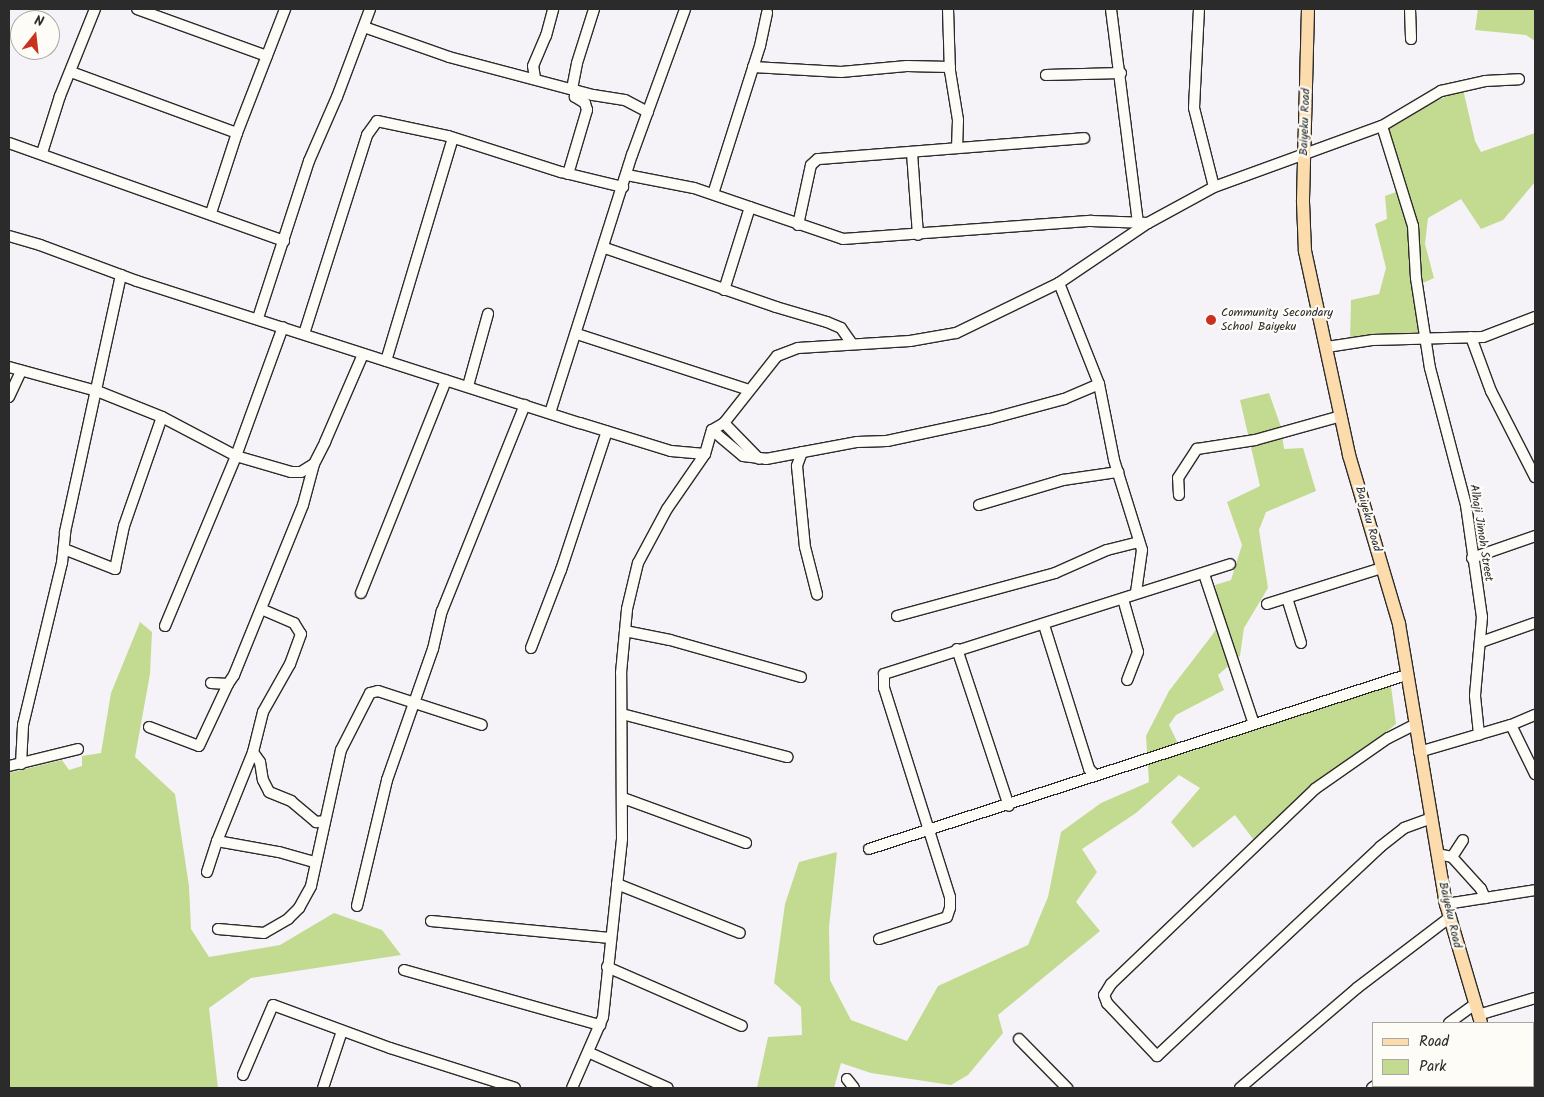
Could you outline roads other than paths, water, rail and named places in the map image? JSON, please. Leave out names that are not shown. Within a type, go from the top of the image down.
[{"type":"main road","name":"Baiyeku Road","points":[[1308,9],[1304,153],[1305,250],[1341,416],[1399,624],[1414,725],[1446,904],[1478,1014]]},
{"type":"street","points":[[42,153],[95,9]]},
{"type":"street","points":[[137,9],[267,56]]},
{"type":"street","points":[[211,213],[238,133],[285,9]]},
{"type":"street","points":[[258,318],[309,161],[370,9]]},
{"type":"street","points":[[535,78],[533,66],[546,36],[553,9]]},
{"type":"street","points":[[568,174],[587,110],[585,104],[575,97],[573,89],[576,63],[594,9]]},
{"type":"street","points":[[550,413],[648,112],[685,9]]},
{"type":"street","points":[[948,9],[950,68],[958,120],[957,148]]},
{"type":"street","points":[[1111,9],[1143,223]]},
{"type":"street","points":[[1199,9],[1194,108],[1214,186]]},
{"type":"street","points":[[1410,9],[1411,39]]},
{"type":"street","points":[[713,194],[758,54],[767,13]]},
{"type":"street","points":[[364,27],[449,57],[573,89],[626,100],[648,112]]},
{"type":"street","points":[[758,54],[766,66]]},
{"type":"street","points":[[753,67],[766,66],[788,71],[841,72],[908,66],[950,68]]},
{"type":"street","points":[[71,72],[238,133]]},
{"type":"street","points":[[1046,75],[1121,73]]},
{"type":"street","points":[[572,1088],[590,1053],[600,1025],[622,839],[622,714],[625,630],[638,563],[667,509],[705,454],[712,430],[724,423],[749,390],[782,352],[852,344],[939,338],[956,333],[1059,283],[1131,235],[1143,223],[1214,186],[1382,126],[1441,90],[1485,81],[1519,79]]},
{"type":"street","points":[[304,334],[364,144],[374,124],[383,122],[453,138],[568,174],[623,187]]},
{"type":"street","name":"Alhaji Jimoh Street","points":[[1382,126],[1413,226],[1416,278],[1425,338],[1444,429],[1466,505],[1472,558],[1481,606],[1481,642],[1475,696],[1479,735]]},
{"type":"street","points":[[386,361],[453,138]]},
{"type":"street","points":[[798,225],[813,161],[1084,138]]},
{"type":"street","points":[[9,143],[211,213],[284,241]]},
{"type":"street","points":[[912,153],[918,235]]},
{"type":"street","points":[[627,175],[659,179],[713,194],[843,240],[1091,221],[1143,223]]},
{"type":"street","points":[[724,290],[750,208]]},
{"type":"street","points":[[1124,221],[1131,235]]},
{"type":"street","points":[[9,236],[121,275],[258,318],[363,354],[607,431],[671,451],[705,454]]},
{"type":"street","points":[[605,248],[724,290],[827,322],[841,328],[852,344]]},
{"type":"street","points":[[20,764],[23,725],[64,549],[110,319],[121,275]]},
{"type":"street","points":[[1059,283],[1099,384],[1118,472],[1139,542],[1142,556],[1136,592]]},
{"type":"street","points":[[468,386],[488,314]]},
{"type":"street","points":[[1327,348],[1373,340],[1471,337],[1501,332],[1535,317]]},
{"type":"street","points":[[165,626],[236,456],[283,327]]},
{"type":"street","points":[[577,334],[749,390]]},
{"type":"street","points":[[1471,337],[1491,391],[1535,477]]},
{"type":"street","points":[[149,727],[199,746],[261,609],[303,505],[314,464],[363,354]]},
{"type":"street","points":[[9,367],[97,391],[162,416],[236,456],[291,472],[302,472],[314,464]]},
{"type":"street","points":[[9,396],[21,371]]},
{"type":"street","points":[[361,593],[446,380]]},
{"type":"street","points":[[712,430],[743,456],[759,459],[857,442],[887,441],[990,419],[1064,399],[1099,384]]},
{"type":"street","points":[[357,906],[374,827],[433,649],[442,611],[525,405]]},
{"type":"street","points":[[64,549],[115,569],[124,526],[162,416]]},
{"type":"street","points":[[1179,495],[1178,478],[1197,449],[1255,440],[1341,416]]},
{"type":"street","points":[[724,423],[759,459]]},
{"type":"street","points":[[531,648],[561,570],[607,431]]},
{"type":"street","points":[[802,452],[797,466],[805,547],[817,594]]},
{"type":"street","points":[[786,455],[797,466]]},
{"type":"street","points":[[979,505],[1063,480],[1118,472]]},
{"type":"street","points":[[1472,558],[1535,536]]},
{"type":"street","points":[[897,616],[1055,573],[1107,550],[1139,542]]},
{"type":"street","points":[[880,939],[949,914],[950,897],[932,834],[882,679],[888,671],[957,649],[1044,625],[1122,599],[1136,592],[1204,574],[1230,564]]},
{"type":"street","points":[[1267,604],[1382,568]]},
{"type":"street","points":[[1204,574],[1254,724]]},
{"type":"street","points":[[1287,598],[1301,643]]},
{"type":"street","points":[[1122,599],[1138,652],[1127,680]]},
{"type":"street","points":[[207,872],[217,841],[253,752],[263,712],[290,664],[301,634],[294,623],[261,609]]},
{"type":"street","points":[[1481,642],[1535,623]]},
{"type":"street","points":[[1044,625],[1092,772]]},
{"type":"street","points":[[625,630],[670,640],[801,677]]},
{"type":"street","points":[[957,649],[1009,806]]},
{"type":"street","points":[[869,850],[932,834],[1085,779],[1092,772],[1254,724],[1406,675]]},
{"type":"street","points":[[211,682],[228,684]]},
{"type":"street","points":[[218,929],[264,933],[288,919],[304,899],[325,821],[341,750],[370,692],[378,691],[482,725]]},
{"type":"street","points":[[622,714],[787,757]]},
{"type":"street","points":[[1419,752],[1511,725],[1535,714]]},
{"type":"street","points":[[1414,725],[1388,738],[1315,789],[1111,984],[1104,994],[1107,1003],[1157,1056],[1380,847],[1404,828],[1432,818]]},
{"type":"street","points":[[1511,725],[1535,774]]},
{"type":"street","points":[[9,766],[78,748]]},
{"type":"street","points":[[253,752],[260,762],[263,780],[269,792],[291,801],[316,822],[325,821]]},
{"type":"street","points":[[623,798],[746,842]]},
{"type":"street","points":[[1452,857],[1463,840]]},
{"type":"street","points":[[217,841],[279,852],[314,862]]},
{"type":"street","points":[[1437,854],[1452,857],[1481,888],[1486,898]]},
{"type":"street","points":[[617,884],[740,933]]},
{"type":"street","points":[[1446,904],[1535,890]]},
{"type":"street","points":[[1240,1088],[1357,988],[1449,918]]},
{"type":"street","points":[[431,921],[610,938]]},
{"type":"street","points":[[607,967],[742,1026]]},
{"type":"street","points":[[404,970],[600,1025]]},
{"type":"street","points":[[1452,1022],[1535,998]]},
{"type":"street","points":[[243,1075],[273,1005],[342,1031],[515,1088]]},
{"type":"street","points":[[323,1088],[342,1031]]},
{"type":"street","points":[[1019,1039],[1067,1088]]},
{"type":"street","points":[[590,1053],[668,1088]]},
{"type":"street","points":[[847,1079],[854,1088]]},
{"type":"place","name":"Community Secondary School Baiyeku","points":[[1211,320]]}]
